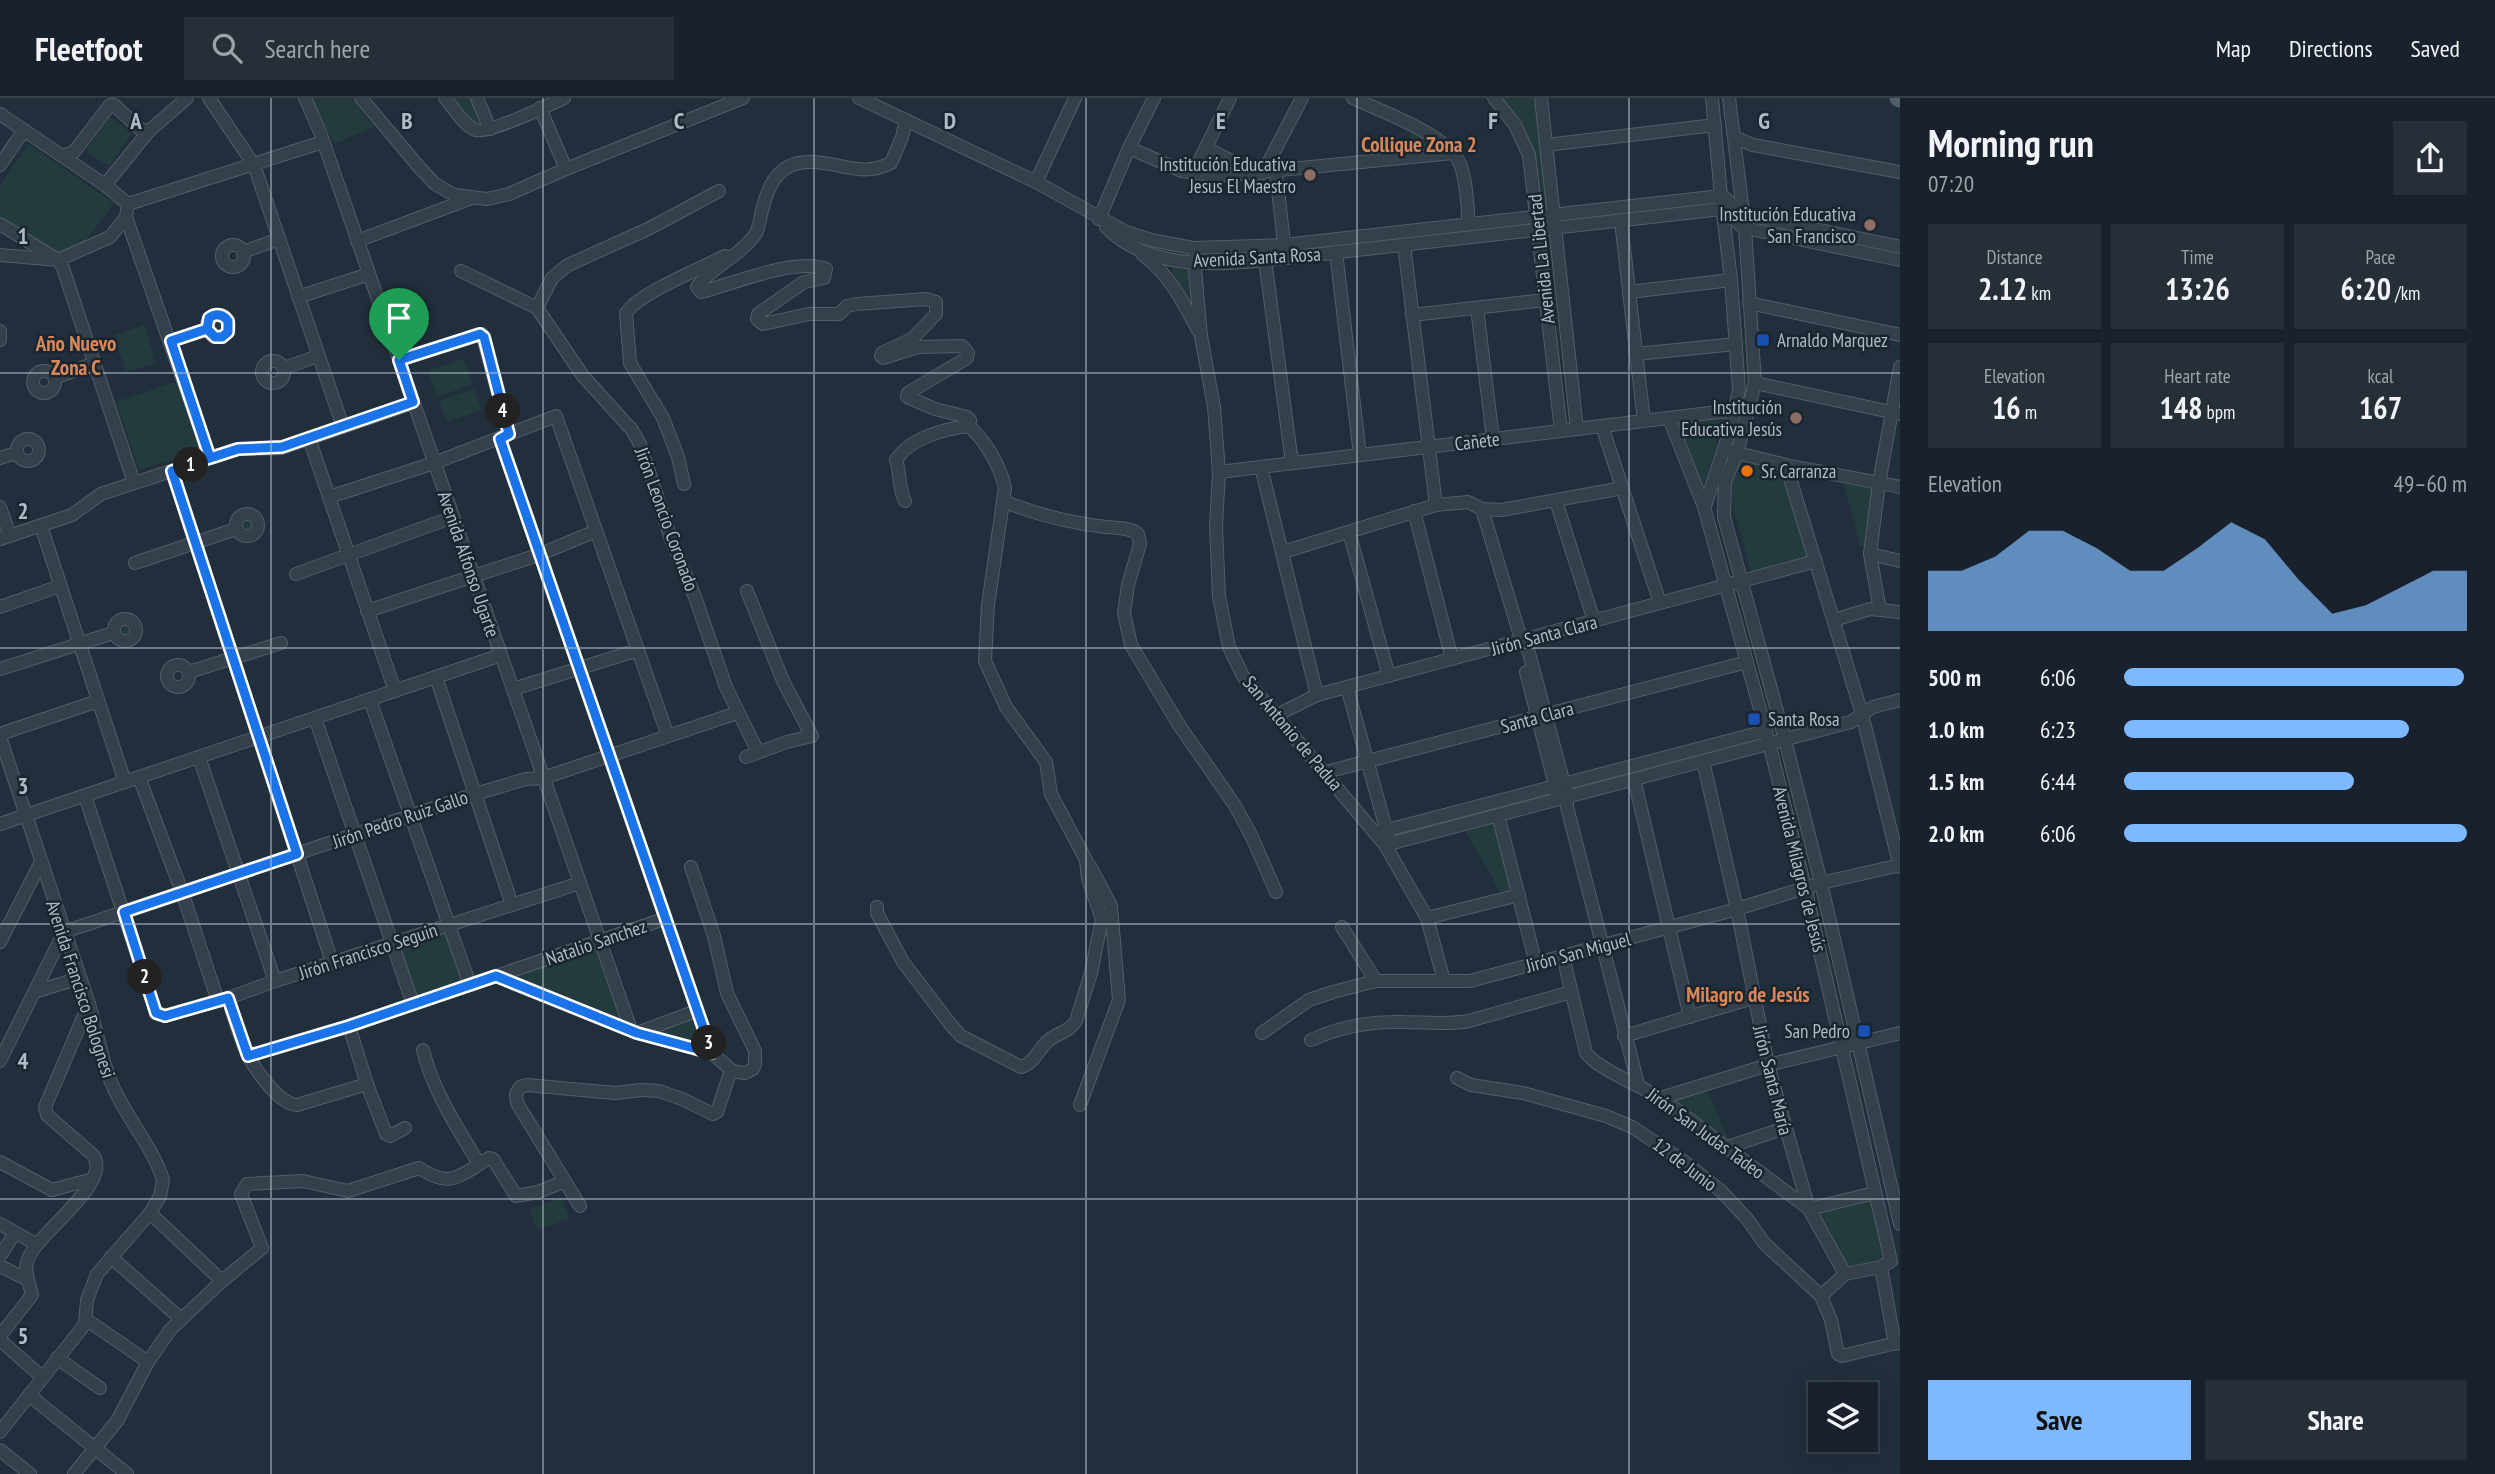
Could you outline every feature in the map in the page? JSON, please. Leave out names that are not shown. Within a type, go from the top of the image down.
[{"type":"street","points":[[105,185],[149,131],[187,98]]},
{"type":"street","points":[[209,98],[254,165],[342,427]]},
{"type":"street","name":"Avenida Alfonso Ugarte","points":[[305,98],[358,241],[580,883],[634,1031]]},
{"type":"street","points":[[360,98],[435,184],[454,195],[487,199],[509,194],[743,98]]},
{"type":"street","points":[[445,98],[472,129],[485,130],[564,98]]},
{"type":"street","points":[[477,98],[485,130]]},
{"type":"street","points":[[859,98],[1036,182],[1099,219],[1154,98]]},
{"type":"street","points":[[1036,182],[1076,98]]},
{"type":"street","points":[[1193,174],[1230,98]]},
{"type":"street","points":[[1285,251],[1266,173],[1302,98]]},
{"type":"street","points":[[1353,98],[1432,136],[1453,153],[1462,171],[1469,224]]},
{"type":"street","name":"Avenida La Libertad","points":[[1494,98],[1515,125],[1529,155],[1561,431]]},
{"type":"street","points":[[1541,98],[1577,429]]},
{"type":"street","points":[[1704,506],[1724,449],[1739,389],[1731,280],[1712,98]]},
{"type":"street","points":[[1730,98],[1745,228],[1755,383],[1737,453]]},
{"type":"street","points":[[62,156],[74,152],[110,105],[114,105],[140,129],[149,131]]},
{"type":"street","points":[[540,108],[566,169]]},
{"type":"street","points":[[0,114],[105,185],[127,210],[210,458]]},
{"type":"street","points":[[906,120],[891,163],[876,169],[846,169],[828,163],[808,162],[784,168],[771,183],[755,233],[729,261],[697,288],[699,291],[712,289],[782,269],[824,268],[827,273],[824,278],[804,282],[758,314],[757,319],[761,323],[809,314],[839,314],[847,306],[865,303],[926,299],[936,302],[936,314],[912,339],[882,353],[881,356],[883,358],[918,346],[948,345],[965,349],[967,358],[908,393],[907,397],[935,409],[967,417],[970,420],[969,426]]},
{"type":"street","points":[[1546,145],[1715,125]]},
{"type":"street","points":[[0,165],[24,130]]},
{"type":"street","points":[[1734,137],[1753,145],[1900,172]]},
{"type":"street","points":[[0,255],[58,260],[110,237],[127,210],[323,142]]},
{"type":"street","points":[[1129,148],[1193,174],[1218,176],[1453,153]]},
{"type":"street","points":[[1206,148],[1266,173]]},
{"type":"street","points":[[461,271],[537,308],[552,278],[568,265],[648,229],[719,191]]},
{"type":"street","points":[[1721,202],[1726,197],[1743,214],[1900,247]]},
{"type":"street","points":[[358,241],[472,198]]},
{"type":"street","points":[[1721,202],[1739,226],[1745,228],[1900,260]]},
{"type":"street","name":"Avenida Santa Rosa","points":[[1099,219],[1116,237],[1133,248],[1168,259],[1194,263],[1266,260],[1285,251],[1536,216],[1554,221],[1620,220],[1721,202]]},
{"type":"street","name":"Avenida Santa Rosa","points":[[1099,219],[1126,232],[1193,248],[1264,246],[1285,251],[1336,253],[1538,230],[1554,221],[1721,202]]},
{"type":"street","points":[[1620,220],[1644,421]]},
{"type":"street","points":[[0,223],[58,260],[63,268],[134,483]]},
{"type":"street","points":[[243,252],[279,239]]},
{"type":"street","points":[[1167,277],[1170,244]]},
{"type":"street","points":[[1404,245],[1436,505]]},
{"type":"street","points":[[1264,246],[1292,463]]},
{"type":"street","points":[[684,484],[678,457],[663,418],[630,363],[626,313],[630,307],[654,292],[741,248]]},
{"type":"street","name":"San Antonio de Padua","points":[[1133,248],[1167,277],[1201,336]]},
{"type":"street","name":"San Antonio de Padua","points":[[1193,248],[1201,336],[1214,407],[1219,472],[1216,526],[1219,596],[1229,647],[1243,676],[1275,716],[1384,838],[1427,918],[1444,981]]},
{"type":"street","points":[[1336,253],[1360,455]]},
{"type":"street","points":[[298,297],[369,274]]},
{"type":"street","points":[[1629,292],[1731,280]]},
{"type":"street","points":[[1412,315],[1545,300]]},
{"type":"street","points":[[1749,303],[1900,335]]},
{"type":"street","name":"Jirón Leoncio Coronado","points":[[537,308],[583,376],[632,430],[640,444],[671,539],[695,597],[752,755],[812,736],[783,681],[747,591]]},
{"type":"street","points":[[1477,308],[1493,439]]},
{"type":"street","points":[[171,341],[207,329]]},
{"type":"street","points":[[0,331],[0,340]]},
{"type":"street","points":[[399,360],[482,334],[505,436],[538,555],[712,1053]]},
{"type":"street","points":[[1636,354],[1736,344]]},
{"type":"street","points":[[284,368],[318,356]]},
{"type":"street","points":[[55,377],[94,363]]},
{"type":"street","points":[[1880,610],[1870,554],[1879,482],[1896,413],[1900,367]]},
{"type":"street","points":[[1755,383],[1896,413]]},
{"type":"street","points":[[0,507],[5,538],[72,515],[101,494],[134,483],[238,449],[282,447],[413,402]]},
{"type":"street","name":"Cañete","points":[[1219,472],[1735,410]]},
{"type":"street","points":[[329,497],[434,463],[556,416],[668,736]]},
{"type":"street","name":"Avenida Milagros de Jesús","points":[[1669,418],[1704,506],[1768,738],[1805,887],[1886,1248]]},
{"type":"street","points":[[905,501],[900,492],[900,471],[896,460],[901,452],[921,440],[957,427],[969,426],[984,441],[1005,488],[988,605],[985,661],[1006,707],[1046,762],[1051,794],[1111,906],[1119,1000],[1080,1105]]},
{"type":"street","points":[[1602,426],[1660,603]]},
{"type":"street","points":[[309,438],[395,691]]},
{"type":"street","points":[[1724,449],[1900,487]]},
{"type":"street","points":[[0,458],[16,453]]},
{"type":"street","name":"Avenida Milagros de Jesús","points":[[1737,453],[1725,482],[1724,517],[1821,883],[1900,1224]]},
{"type":"street","points":[[1786,464],[1863,714],[1900,866]]},
{"type":"street","points":[[1261,467],[1317,695]]},
{"type":"street","points":[[172,471],[332,962]]},
{"type":"street","points":[[1283,552],[1436,505],[1468,502],[1482,509],[1501,510],[1623,488]]},
{"type":"street","points":[[1003,501],[1025,510],[1091,525],[1126,529],[1138,534],[1140,544],[1128,585],[1124,613],[1131,645],[1179,725],[1234,804],[1276,892]]},
{"type":"street","points":[[1556,501],[1594,621]]},
{"type":"street","points":[[1482,509],[1522,640],[1521,653],[1541,716],[1603,944],[1638,1084]]},
{"type":"street","points":[[1414,511],[1452,659]]},
{"type":"street","points":[[296,573],[453,517]]},
{"type":"street","points":[[41,526],[125,782]]},
{"type":"street","points":[[135,563],[236,529]]},
{"type":"street","points":[[367,611],[538,555],[596,531]]},
{"type":"street","points":[[1349,532],[1389,676]]},
{"type":"street","points":[[1870,554],[1900,561]]},
{"type":"street","name":"Jirón Santa Clara","points":[[1275,716],[1317,695],[1816,561]]},
{"type":"street","points":[[0,607],[61,586]]},
{"type":"street","points":[[1834,620],[1870,609],[1900,611]]},
{"type":"street","points":[[0,669],[113,633]]},
{"type":"street","points":[[189,672],[281,643]]},
{"type":"street","points":[[513,689],[638,650]]},
{"type":"street","points":[[0,824],[501,655]]},
{"type":"street","name":"Santa Clara","points":[[1326,772],[1747,662]]},
{"type":"street","points":[[436,677],[512,905]]},
{"type":"street","points":[[1347,687],[1384,838]]},
{"type":"street","points":[[370,700],[470,985]]},
{"type":"street","points":[[1384,838],[1562,794],[1768,738],[1785,740],[1851,722],[1873,708],[1900,700]]},
{"type":"street","points":[[0,736],[98,701]]},
{"type":"street","name":"Jirón Pedro Ruiz Gallo","points":[[64,932],[410,815],[526,779],[544,778],[737,713]]},
{"type":"street","points":[[315,718],[413,1004]]},
{"type":"street","name":"Avenida Francisco Bolognesi","points":[[0,736],[89,1004],[100,1052],[112,1084],[163,1180],[160,1196],[150,1213],[97,1274],[87,1300],[87,1320]]},
{"type":"street","points":[[1384,838],[1498,815],[1562,794],[1703,761],[1768,738]]},
{"type":"street","points":[[199,757],[275,981]]},
{"type":"street","name":"Jirón Santa María","points":[[1703,761],[1737,909],[1768,1065],[1809,1209]]},
{"type":"street","points":[[139,777],[223,1000],[248,1056],[281,1099],[292,1105],[367,1084]]},
{"type":"street","points":[[1634,779],[1690,1017]]},
{"type":"street","points":[[85,796],[124,912]]},
{"type":"street","points":[[1498,815],[1536,964]]},
{"type":"street","points":[[877,907],[877,913],[903,962],[951,1025],[961,1036],[1021,1067],[1032,1062],[1050,1039],[1072,1028],[1076,1021],[1091,973],[1102,919],[1088,880],[1086,860]]},
{"type":"street","points":[[0,942],[41,862]]},
{"type":"street","name":"Jirón San Miguel","points":[[1262,1033],[1309,1000],[1376,981],[1470,981],[1737,909],[1805,887],[1900,866]]},
{"type":"street","points":[[496,976],[634,1031],[712,1053],[731,1070],[745,1073],[753,1069],[755,1051],[727,993],[714,936],[691,867]]},
{"type":"street","name":"Jirón Francisco Seguin","points":[[124,912],[156,1013],[165,1016],[223,1000],[332,962],[580,883]]},
{"type":"street","points":[[1427,918],[1518,895]]},
{"type":"street","name":"Natalio Sanchez","points":[[248,1056],[349,1026],[664,919]]},
{"type":"street","points":[[1342,927],[1376,981]]},
{"type":"street","points":[[0,1061],[64,932]]},
{"type":"street","name":"Jirón San Judas Tadeo","points":[[1563,956],[1586,1053],[1611,1072],[1661,1098],[1809,1209],[1845,1274]]},
{"type":"street","points":[[34,992],[80,978]]},
{"type":"street","points":[[1311,1041],[1325,1034],[1371,1023],[1452,1024],[1469,1021],[1571,992]]},
{"type":"street","points":[[1624,1036],[1754,999]]},
{"type":"street","points":[[42,1377],[0,1338],[30,1298],[32,1292],[27,1262],[36,1244],[61,1221],[97,1174],[96,1161],[47,1115],[44,1107],[89,1004]]},
{"type":"street","points":[[634,1031],[696,1012]]},
{"type":"street","points":[[349,1026],[386,1134],[390,1136],[405,1128]]},
{"type":"street","points":[[1661,1098],[1768,1065],[1900,1033]]},
{"type":"street","points":[[423,1049],[428,1069],[445,1106],[479,1164]]},
{"type":"street","points":[[580,1206],[517,1104],[516,1094],[520,1087],[527,1085],[615,1093],[659,1091],[713,1114],[717,1112],[731,1070]]},
{"type":"street","name":"12 de Junio","points":[[1457,1078],[1471,1085],[1523,1093],[1606,1116],[1632,1127],[1682,1160],[1721,1191],[1748,1220],[1764,1243],[1821,1296],[1831,1320],[1836,1350],[1842,1356],[1898,1343]]},
{"type":"street","points":[[1728,1147],[1784,1128]]},
{"type":"street","points":[[74,1474],[117,1421],[158,1346],[222,1281],[262,1248],[241,1194],[247,1184],[303,1181],[348,1191],[414,1168],[419,1168],[432,1178],[449,1180],[489,1158],[493,1159],[513,1195],[518,1197],[563,1182]]},
{"type":"street","points":[[0,1162],[52,1190],[93,1179]]},
{"type":"street","points":[[1809,1209],[1874,1193]]},
{"type":"street","points":[[150,1213],[222,1281]]},
{"type":"street","points":[[0,1224],[36,1244]]},
{"type":"street","points":[[0,1256],[15,1233]]},
{"type":"street","points":[[1821,1296],[1845,1274],[1881,1267],[1891,1261],[1886,1248],[1900,1245]]},
{"type":"street","points":[[111,1257],[181,1320]]},
{"type":"street","points":[[0,1266],[28,1280]]},
{"type":"street","points":[[1881,1267],[1898,1343]]},
{"type":"street","points":[[0,1432],[87,1320],[148,1362]]},
{"type":"street","points":[[57,1358],[100,1388]]},
{"type":"street","points":[[29,1395],[127,1474]]},
{"type":"street","points":[[0,1450],[30,1474]]},
{"type":"green space","points":[[311,98],[351,98],[374,127],[334,144]]},
{"type":"green space","points":[[450,98],[474,98],[487,127],[477,128]]},
{"type":"green space","points":[[1499,98],[1534,98],[1548,209],[1539,210],[1531,151]]},
{"type":"green space","points":[[110,117],[132,133],[109,167],[86,151]]},
{"type":"green space","points":[[1412,130],[1438,145],[1441,151],[1402,154]]},
{"type":"green space","points":[[29,144],[114,203],[77,252],[60,258],[0,215],[0,185]]},
{"type":"green space","points":[[1208,153],[1242,171],[1199,172]]},
{"type":"green space","points":[[1173,264],[1191,267],[1198,323],[1172,277]]},
{"type":"green space","points":[[215,318],[221,318],[226,326],[224,332],[215,334],[210,329],[210,323]]},
{"type":"green space","points":[[144,325],[156,363],[126,372],[114,335]]},
{"type":"green space","points":[[464,359],[473,384],[437,397],[428,371]]},
{"type":"green space","points":[[175,382],[200,451],[139,470],[116,402]]},
{"type":"green space","points":[[474,389],[482,410],[447,422],[439,401]]},
{"type":"green space","points":[[1725,417],[1702,490],[1676,424]]},
{"type":"green space","points":[[1741,462],[1770,469],[1770,479],[1782,474],[1808,557],[1751,572],[1731,499],[1733,482]]},
{"type":"green space","points":[[1844,484],[1874,488],[1867,549],[1860,546]]},
{"type":"green space","points":[[247,518],[253,520],[253,532],[247,534],[241,532],[239,526],[241,520]]},
{"type":"green space","points":[[125,621],[131,624],[134,630],[131,636],[125,639],[119,636],[116,630],[119,624]]},
{"type":"green space","points":[[1494,820],[1512,889],[1500,892],[1464,828]]},
{"type":"green space","points":[[446,931],[463,983],[416,998],[399,946]]},
{"type":"green space","points":[[595,948],[621,1021],[513,978]]},
{"type":"green space","points":[[692,1020],[705,1048],[654,1032]]},
{"type":"green space","points":[[1707,1090],[1729,1140],[1674,1099]]},
{"type":"green space","points":[[562,1198],[569,1219],[537,1230],[530,1209]]},
{"type":"green space","points":[[1874,1198],[1888,1260],[1850,1269],[1814,1212]]},
{"type":"place","name":"Institución Educativa Jesus El Maestro","points":[[1310,175]]},
{"type":"place","name":"Institución Educativa San Francisco","points":[[1870,225]]},
{"type":"place","name":"Arnaldo Marquez","points":[[1763,340]]},
{"type":"place","name":"Institución Educativa Jesús","points":[[1796,418]]},
{"type":"place","name":"Sr. Carranza","points":[[1747,471]]},
{"type":"place","name":"Santa Rosa","points":[[1754,719]]},
{"type":"place","name":"San Pedro","points":[[1864,1031]]},
{"type":"district","name":"Collique Zona 2","points":[[1419,145]]},
{"type":"district","name":"Año Nuevo Zona C","points":[[76,356]]},
{"type":"district","name":"Milagro de Jesús","points":[[1748,995]]},
{"type":"route","points":[[399,360],[413,402],[282,447],[238,449],[210,458],[171,341],[207,329],[211,335],[222,337],[228,332],[229,324],[223,315],[215,314],[209,318],[207,329],[171,341],[190,400],[210,458],[172,471],[297,854],[124,912],[156,1013],[165,1016],[228,998],[248,1056],[349,1026],[496,976],[637,1033],[712,1053],[500,439],[509,434],[484,337],[480,334],[399,360]]}]
